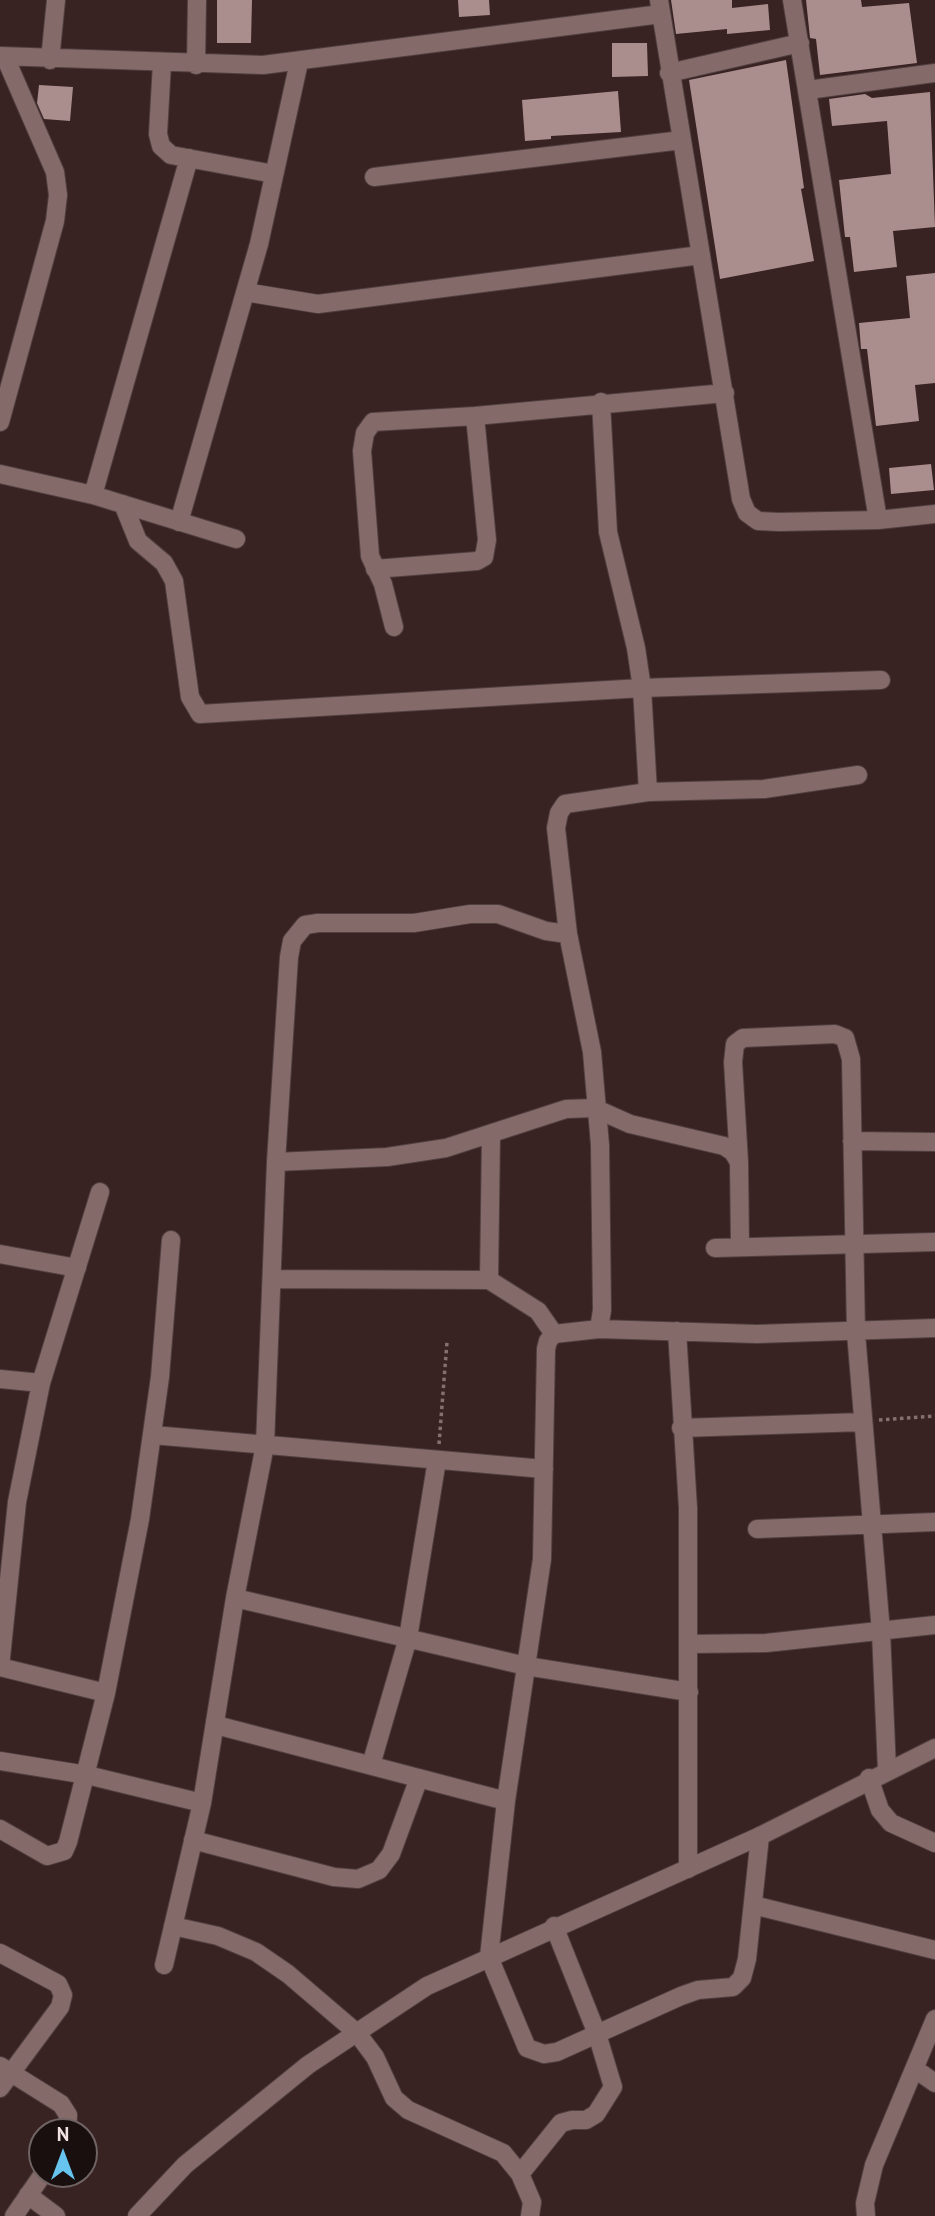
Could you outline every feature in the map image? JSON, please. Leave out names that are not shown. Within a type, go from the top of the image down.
[{"type":"street","points":[[50,60],[56,0]]},
{"type":"street","points":[[196,65],[197,0]]},
{"type":"street","points":[[792,0],[878,520]]},
{"type":"street","points":[[0,422],[55,221],[58,195],[55,172],[3,57],[196,65],[299,62],[660,7],[741,499],[747,513],[758,521],[779,522],[878,520],[935,514]]},
{"type":"street","points":[[669,74],[800,43]]},
{"type":"street","points":[[179,522],[245,292],[299,62]]},
{"type":"street","points":[[162,63],[158,134],[161,146],[171,155],[274,174]]},
{"type":"street","points":[[808,90],[935,73]]},
{"type":"street","points":[[374,177],[681,140]]},
{"type":"street","points":[[93,495],[190,159]]},
{"type":"street","points":[[245,292],[318,304],[701,255]]},
{"type":"street","points":[[394,627],[383,584],[370,556],[362,450],[365,433],[373,422],[386,419],[475,416],[601,402],[725,393]]},
{"type":"street","points":[[601,402],[608,532],[636,648],[642,688],[648,792]]},
{"type":"street","points":[[374,569],[477,561],[484,557],[487,540],[475,416]]},
{"type":"street","points":[[0,474],[93,495],[236,540]]},
{"type":"street","points":[[123,504],[138,541],[164,563],[174,581],[190,697],[201,714],[642,688],[881,680]]},
{"type":"street","points":[[598,1329],[602,1310],[600,1145],[594,1108],[592,1052],[568,934],[557,852],[558,813],[565,804],[578,800],[648,792],[764,789],[859,775]]},
{"type":"street","points":[[164,1965],[202,1803],[235,1598],[265,1445],[276,1162],[292,941],[305,925],[414,923],[470,914],[498,914],[546,931],[568,934]]},
{"type":"street","points":[[740,1245],[733,1052],[736,1044],[743,1038],[835,1034],[845,1038],[851,1059],[856,1333],[881,1632],[887,1770]]},
{"type":"street","points":[[276,1162],[387,1157],[446,1148],[566,1109],[594,1108],[631,1125],[724,1146],[739,1162]]},
{"type":"street","points":[[489,1280],[491,1135]]},
{"type":"street","points":[[852,1141],[935,1142]]},
{"type":"street","points":[[100,1192],[41,1383],[9,1501],[0,1667],[106,1693]]},
{"type":"street","points":[[0,1829],[47,1856],[64,1851],[87,1775],[106,1693],[153,1435],[172,1240]]},
{"type":"street","points":[[715,1248],[740,1245],[935,1242]]},
{"type":"street","points":[[0,1254],[77,1268]]},
{"type":"street","points":[[272,1279],[489,1280],[538,1311],[554,1335]]},
{"type":"street","points":[[760,1836],[747,1959],[742,1978],[733,1987],[698,1990],[557,2052],[544,2054],[527,2048],[489,1957],[506,1801],[542,1559],[548,1340],[554,1335],[598,1329],[757,1334],[856,1333],[935,1328]]},
{"type":"street","points":[[677,1331],[688,1508],[688,1869]]},
{"type":"street","points":[[0,1379],[41,1383]]},
{"type":"street","points":[[681,1428],[863,1422]]},
{"type":"street","points":[[153,1435],[544,1469]]},
{"type":"street","points":[[371,1765],[408,1638],[437,1460]]},
{"type":"street","points":[[757,1529],[935,1522]]},
{"type":"street","points":[[235,1598],[526,1666],[689,1692]]},
{"type":"street","points":[[689,1644],[766,1643],[935,1625]]},
{"type":"street","points":[[216,1725],[506,1801]]},
{"type":"street","points":[[137,2216],[185,2165],[307,2065],[427,1986],[554,1926],[760,1836],[935,1748]]},
{"type":"street","points":[[0,1761],[87,1775],[202,1803]]},
{"type":"street","points":[[193,1840],[334,1877],[358,1879],[380,1870],[391,1854],[419,1777]]},
{"type":"street","points":[[869,1779],[880,1810],[891,1823],[935,1843]]},
{"type":"street","points":[[753,1905],[935,1950]]},
{"type":"street","points":[[173,1926],[218,1936],[256,1952],[288,1974],[357,2033],[375,2057],[394,2098],[408,2110],[503,2153],[520,2174],[532,2202],[530,2216]]},
{"type":"street","points":[[520,2174],[561,2123],[586,2120],[609,2099],[613,2087],[597,2034],[554,1926]]},
{"type":"street","points":[[0,1952],[58,1984],[63,1994],[60,2007],[5,2070],[0,2088]]},
{"type":"street","points":[[866,2216],[865,2203],[874,2165],[935,2019]]},
{"type":"street","points":[[915,2069],[935,2083]]},
{"type":"street","points":[[5,2070],[61,2104],[68,2118]]},
{"type":"street","points":[[14,2216],[34,2188]]},
{"type":"street","points":[[29,2196],[56,2216]]},
{"type":"path","points":[[437,1460],[447,1342]]},
{"type":"path","points":[[863,1422],[935,1416]]},
{"type":"building","points":[[217,0],[252,0],[251,43],[217,43]]},
{"type":"building","points":[[458,0],[489,0],[490,15],[459,17]]},
{"type":"building","points":[[671,0],[732,0],[732,8],[768,4],[770,30],[727,34],[727,29],[676,34]]},
{"type":"building","points":[[806,0],[861,0],[862,7],[909,3],[917,63],[820,75],[816,39],[810,38]]},
{"type":"building","points":[[612,43],[647,43],[648,76],[612,77]]},
{"type":"building","points":[[786,60],[804,188],[801,189],[814,261],[720,279],[689,80]]},
{"type":"building","points":[[39,85],[73,87],[70,121],[44,119],[37,103]]},
{"type":"building","points":[[618,91],[621,132],[551,136],[551,139],[525,141],[522,100]]},
{"type":"building","points":[[930,92],[935,227],[893,231],[897,267],[854,272],[850,237],[845,237],[839,180],[891,174],[887,121],[832,126],[829,99],[865,94],[872,98]]},
{"type":"building","points":[[935,273],[935,383],[915,385],[919,421],[876,426],[867,349],[861,349],[859,323],[910,318],[906,276]]},
{"type":"building","points":[[931,464],[934,490],[891,494],[889,468]]}]
